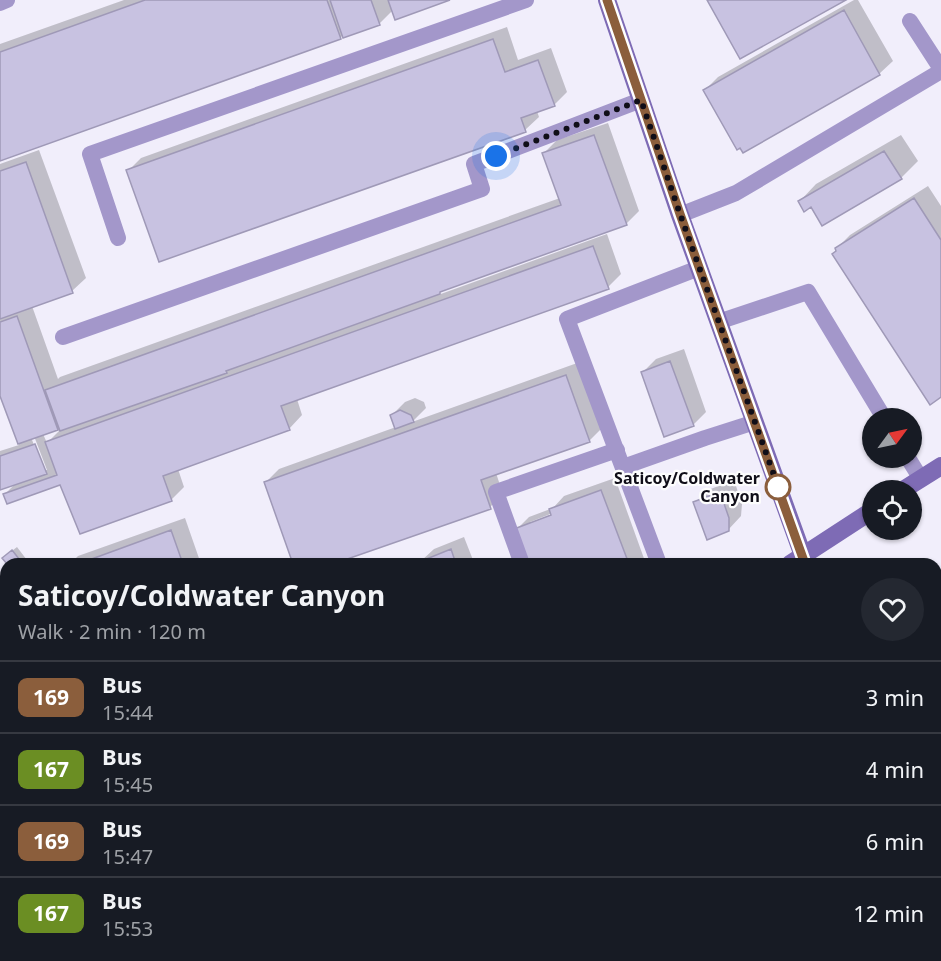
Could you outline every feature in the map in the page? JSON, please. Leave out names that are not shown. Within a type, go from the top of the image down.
[{"type":"street","points":[[607,0],[680,214],[755,422],[799,558]]},
{"type":"street","points":[[921,479],[941,466]]},
{"type":"street","points":[[804,558],[862,518]]},
{"type":"lane","points":[[0,3],[7,0]]},
{"type":"lane","points":[[118,238],[90,154],[526,0]]},
{"type":"lane","points":[[680,214],[736,193],[941,70],[910,21]]},
{"type":"lane","points":[[63,337],[482,189],[474,164],[641,100]]},
{"type":"lane","points":[[657,558],[567,319],[699,268]]},
{"type":"lane","points":[[718,322],[808,292],[878,408]]},
{"type":"lane","points":[[623,467],[755,422]]},
{"type":"lane","points":[[520,558],[496,492],[617,450]]},
{"type":"lane","points":[[914,468],[921,479]]},
{"type":"building","points":[[145,0],[327,0],[341,39],[0,161],[0,52]]},
{"type":"building","points":[[330,0],[371,0],[380,25],[343,38]]},
{"type":"building","points":[[388,0],[450,0],[395,20]]},
{"type":"building","points":[[707,0],[846,0],[740,59]]},
{"type":"building","points":[[844,10],[880,75],[743,153],[740,148],[737,150],[703,90]]},
{"type":"building","points":[[493,39],[505,72],[538,60],[555,106],[521,118],[526,132],[159,262],[126,170]]},
{"type":"building","points":[[594,135],[627,225],[226,371],[227,373],[60,431],[45,390],[561,205],[542,153]]},
{"type":"building","points":[[884,151],[902,179],[822,226],[811,207],[804,212],[798,201]]},
{"type":"building","points":[[26,162],[73,293],[0,319],[0,171]]},
{"type":"building","points":[[914,198],[941,240],[941,397],[930,405],[832,254],[836,251],[835,248]]},
{"type":"building","points":[[593,246],[609,289],[281,406],[290,430],[163,476],[172,501],[80,534],[60,485],[7,504],[3,494],[57,475],[45,442]]},
{"type":"building","points":[[17,316],[58,430],[18,444],[0,396],[0,322]]},
{"type":"building","points":[[670,361],[694,426],[664,437],[641,372]]},
{"type":"building","points":[[566,375],[590,442],[481,480],[491,509],[350,558],[291,558],[264,482]]},
{"type":"building","points":[[400,410],[411,415],[414,422],[395,429],[390,415]]},
{"type":"building","points":[[35,444],[47,474],[0,490],[0,456]]},
{"type":"building","points":[[601,490],[627,558],[525,558],[514,529],[551,515],[549,509]]},
{"type":"building","points":[[720,492],[729,518],[729,531],[707,540],[693,502]]},
{"type":"building","points":[[171,530],[181,558],[94,558]]},
{"type":"building","points":[[451,549],[454,558],[429,558]]},
{"type":"building","points":[[12,550],[18,558],[2,558]]},
{"type":"bus line","name":"169","points":[[607,0],[680,214],[803,558]]},
{"type":"place","name":"Saticoy/Coldwater Canyon","points":[[778,487]]},
{"type":"route","points":[[496,156],[641,100],[779,489],[778,487]]}]
